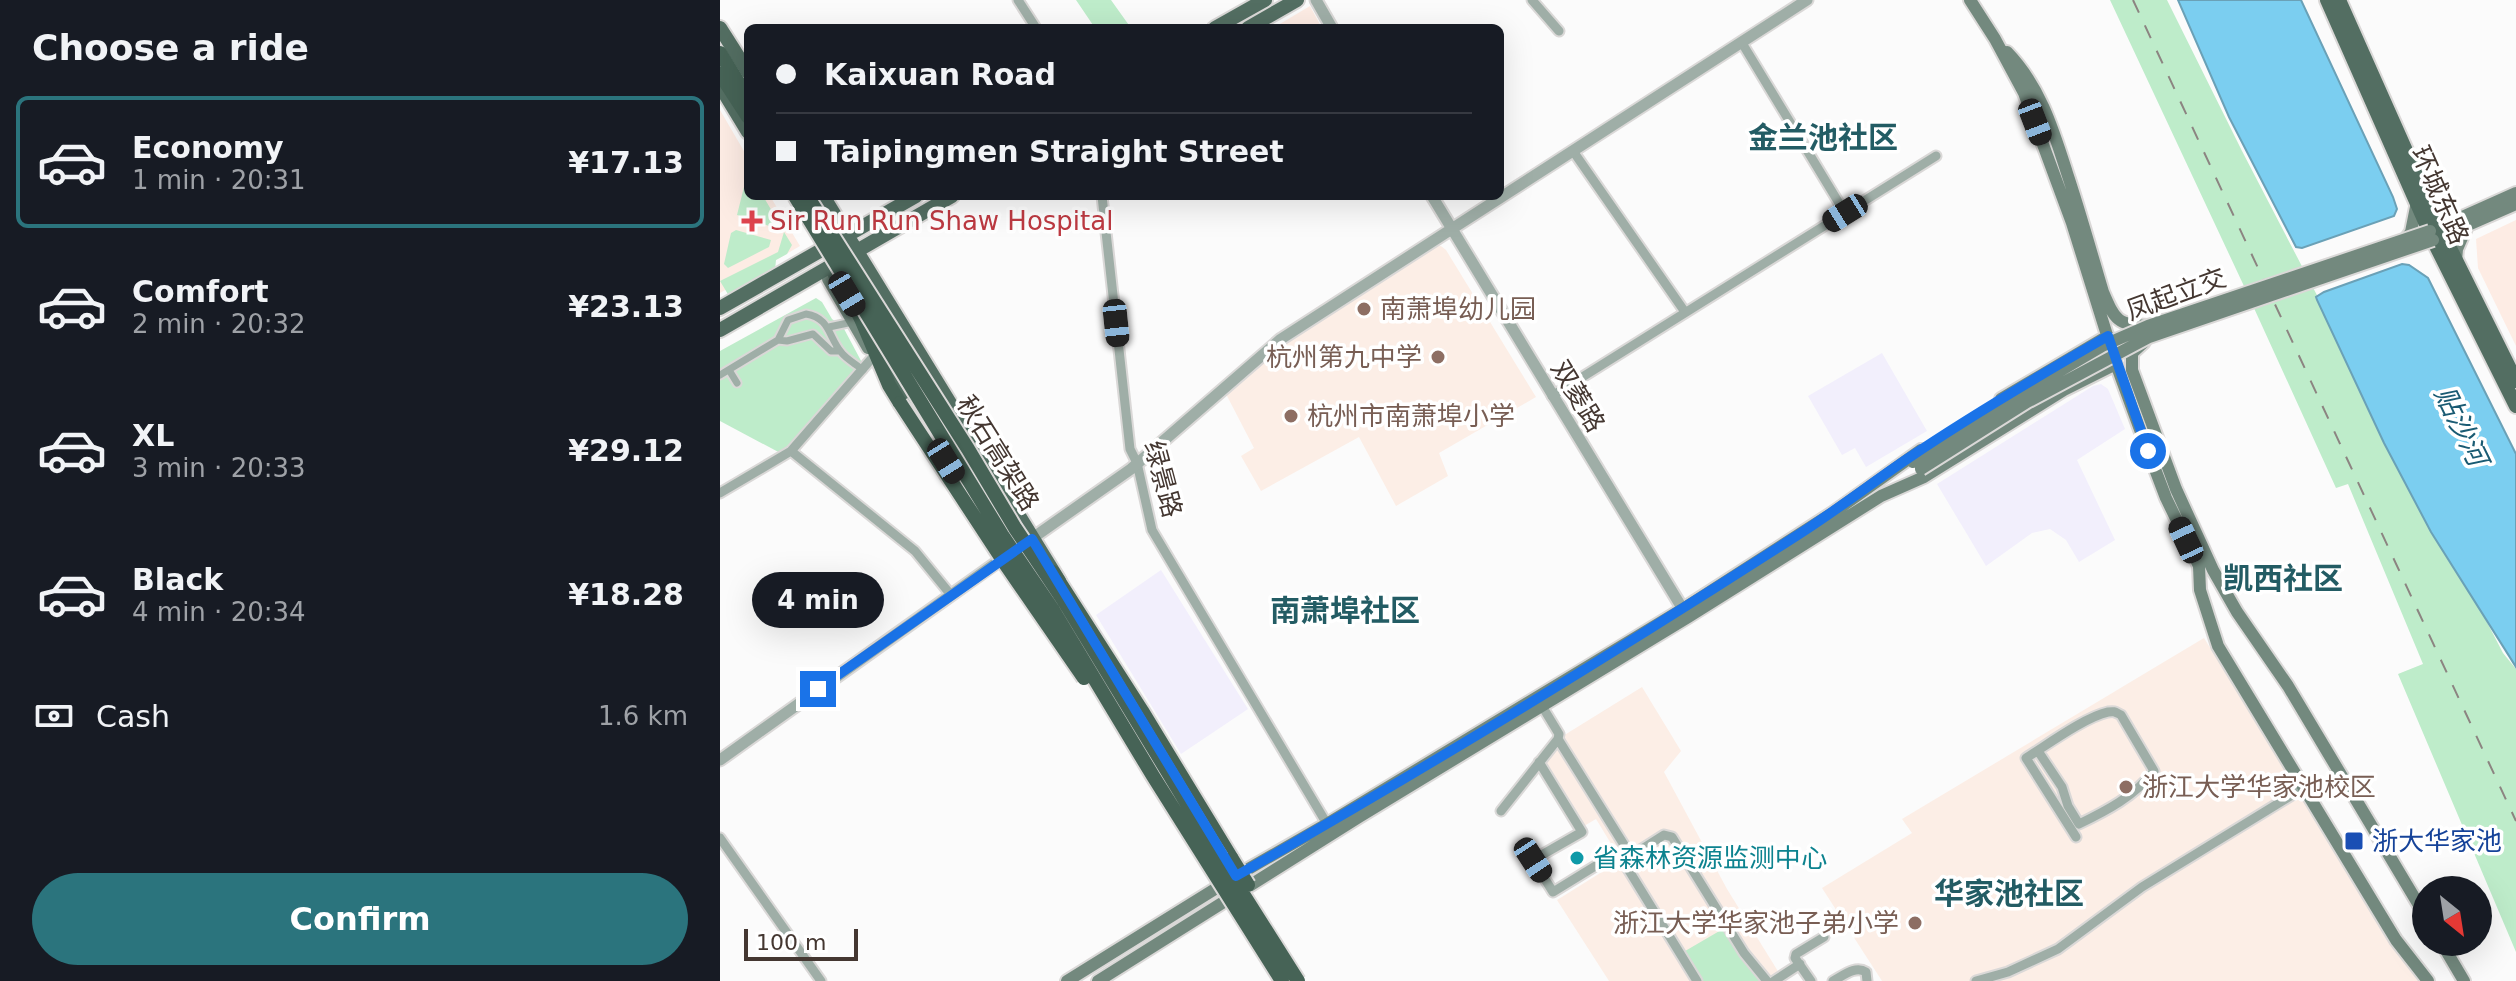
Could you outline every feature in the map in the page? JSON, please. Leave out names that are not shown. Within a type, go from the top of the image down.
[{"type":"highway","points":[[720,53],[744,92]]},
{"type":"highway","points":[[720,74],[744,111]]},
{"type":"highway","name":"秋石高架路","points":[[797,200],[1280,981]]},
{"type":"highway","name":"秋石高架路","points":[[810,200],[1300,981]]},
{"type":"highway","points":[[853,318],[900,403],[1004,562],[1153,776]]},
{"type":"highway","points":[[1053,572],[1253,893],[1300,981]]},
{"type":"main road","points":[[1222,24],[1265,0]]},
{"type":"main road","points":[[1255,24],[1297,0]]},
{"type":"main road","points":[[1970,0],[2024,93],[2072,223],[2116,364],[2166,498],[2199,566],[2200,590],[2218,646],[2396,940],[2428,981]]},
{"type":"main road","name":"环城东路","points":[[2332,1],[2417,202],[2456,261],[2516,381]]},
{"type":"main road","name":"环城东路","points":[[2332,1],[2516,406]]},
{"type":"main road","points":[[720,28],[744,66]]},
{"type":"main road","points":[[1995,39],[2021,67],[2037,92],[2051,125],[2111,311],[2119,322],[2149,331],[2132,353],[2132,370],[2176,489],[2213,570],[2237,612],[2288,686],[2412,894]]},
{"type":"main road","points":[[720,86],[744,125]]},
{"type":"main road","name":"凤起立交","points":[[2149,331],[2406,239],[2437,234],[2516,193]]},
{"type":"main road","points":[[789,200],[830,266],[853,318],[902,391],[1001,559]]},
{"type":"main road","points":[[825,200],[1300,981]]},
{"type":"main road","points":[[720,308],[909,200]]},
{"type":"main road","points":[[720,330],[945,200]]},
{"type":"main road","points":[[2406,239],[2411,232],[2417,202]]},
{"type":"main road","name":"凤起立交","points":[[1881,496],[1983,416],[2102,346],[2467,226],[2516,204]]},
{"type":"main road","points":[[2456,261],[2457,249],[2467,226]]},
{"type":"main road","points":[[830,266],[828,279],[873,357],[1001,559],[1056,628],[1280,981]]},
{"type":"main road","points":[[1067,981],[1223,893],[1245,890],[1542,706],[1834,512],[1906,459],[2108,336]]},
{"type":"main road","points":[[1098,981],[1223,893],[1236,876],[1881,496],[1924,477],[2064,390],[2116,364]]},
{"type":"main road","name":"凤起立交","points":[[1834,512],[1917,465]]},
{"type":"main road","points":[[2449,956],[2464,981]]},
{"type":"street","points":[[1018,0],[1033,24]]},
{"type":"street","points":[[1316,0],[1330,24]]},
{"type":"street","points":[[1532,0],[1559,31]]},
{"type":"street","points":[[1504,192],[1742,43],[1800,2]]},
{"type":"street","points":[[1742,43],[1845,213]]},
{"type":"street","points":[[1573,151],[1685,312]]},
{"type":"street","points":[[1552,396],[1936,156]]},
{"type":"street","name":"绿景路","points":[[1102,200],[1130,449],[1137,463],[1152,530],[1327,824]]},
{"type":"street","name":"双菱路","points":[[1434,200],[1685,613]]},
{"type":"street","points":[[720,760],[1137,463],[1281,339],[1492,200]]},
{"type":"street","points":[[778,340],[788,320],[798,315],[814,315],[829,327],[840,351],[863,370]]},
{"type":"street","points":[[829,327],[853,318]]},
{"type":"street","points":[[720,375],[778,340],[787,341],[813,334],[831,351],[840,351]]},
{"type":"street","points":[[720,493],[791,451],[873,357]]},
{"type":"street","points":[[729,370],[737,383]]},
{"type":"street","points":[[791,451],[915,551],[951,595]]},
{"type":"street","points":[[1501,811],[1558,739],[1559,734],[1542,706]]},
{"type":"street","points":[[2038,751],[2062,787],[2068,806],[2079,824],[2143,785],[2154,771],[2121,715],[2115,712],[2089,720],[2026,758],[2076,837]]},
{"type":"street","points":[[1558,739],[1631,856]]},
{"type":"street","points":[[1539,762],[1582,832],[1533,860],[1553,892],[1610,857]]},
{"type":"street","points":[[1976,981],[1999,978],[2058,949],[2142,887],[2305,787]]},
{"type":"street","points":[[1697,981],[1628,869],[1631,856],[1664,835],[1672,837],[1744,953],[1767,981]]},
{"type":"street","points":[[720,838],[821,981]]},
{"type":"street","points":[[1811,981],[1796,954],[1824,937]]},
{"type":"street","points":[[1774,981],[1800,964]]},
{"type":"street","points":[[1833,981],[1861,969],[1866,972],[1867,981]]},
{"type":"shaded area","points":[[1310,6],[1320,24],[1280,24]]},
{"type":"shaded area","name":"Sir Run Run Shaw Hospital","points":[[720,110],[744,151],[744,200],[772,200],[800,246],[720,293]]},
{"type":"shaded area","points":[[2516,220],[2516,346],[2478,268],[2476,239]]},
{"type":"shaded area","name":"杭州第九中学","points":[[1434,246],[1446,250],[1536,397],[1439,453],[1448,476],[1396,506],[1359,437],[1261,491],[1241,456],[1254,448],[1226,394],[1284,345]]},
{"type":"shaded area","points":[[1882,353],[1927,431],[1866,467],[1855,448],[1842,455],[1808,396]]},
{"type":"shaded area","points":[[2101,384],[2108,389],[2125,429],[2077,460],[2115,540],[2079,562],[2066,540],[2050,529],[2032,533],[1986,566],[1937,484],[2093,386]]},
{"type":"shaded area","points":[[1161,570],[1248,709],[1181,754],[1096,615]]},
{"type":"shaded area","name":"浙江大学华家池校区","points":[[2204,638],[2418,981],[1882,981],[1822,888],[1912,833],[1902,819]]},
{"type":"shaded area","points":[[1642,687],[1681,751],[1664,772],[1727,889],[1784,981],[1609,981],[1557,900],[1621,860],[1596,819],[1584,826],[1540,753]]},
{"type":"green space","points":[[1076,0],[1111,0],[1128,24],[1092,24]]},
{"type":"green space","points":[[2110,0],[2167,0],[2503,653],[2516,669],[2516,952],[2492,895],[2492,876],[2484,876],[2398,674],[2423,664],[2348,484],[2336,488]]},
{"type":"green space","points":[[744,187],[744,200],[765,200],[779,223],[772,227],[737,215]]},
{"type":"green space","points":[[736,230],[771,240],[769,247],[728,268],[724,264],[731,233]]},
{"type":"green space","points":[[784,232],[792,245],[787,254],[776,260],[775,270],[729,296],[720,281],[778,252]]},
{"type":"green space","points":[[816,298],[832,319],[843,327],[867,372],[784,455],[720,421],[720,351]]},
{"type":"green space","points":[[1728,926],[1767,981],[1697,981],[1680,954]]},
{"type":"water","points":[[2178,0],[2301,0],[2393,197],[2397,209],[2394,216],[2302,248],[2296,247],[2229,117]]},
{"type":"water","name":"贴沙河","points":[[2402,264],[2409,265],[2428,278],[2516,454],[2516,667],[2431,532],[2384,443],[2316,297]]},
{"type":"railway","points":[[2133,0],[2516,821]]},
{"type":"place","name":"Sir Run Run Shaw Hospital","points":[[752,221]]},
{"type":"place","name":"南萧埠幼儿园","points":[[1364,309]]},
{"type":"place","name":"杭州第九中学","points":[[1438,357]]},
{"type":"place","name":"杭州市南萧埠小学","points":[[1291,416]]},
{"type":"place","name":"浙江大学华家池校区","points":[[2126,787]]},
{"type":"place","name":"浙大华家池","points":[[2354,841]]},
{"type":"place","name":"省森林资源监测中心","points":[[1577,858]]},
{"type":"place","name":"浙江大学华家池子弟小学","points":[[1915,923]]},
{"type":"district","name":"金兰池社区","points":[[1823,137]]},
{"type":"district","name":"凯西社区","points":[[2283,578]]},
{"type":"district","name":"南萧埠社区","points":[[1345,610]]},
{"type":"district","name":"华家池社区","points":[[2009,893]]},
{"type":"route","points":[[818,689],[1032,539],[1236,876],[1683,609],[1834,512],[1906,459],[2108,336],[2148,451]]}]
